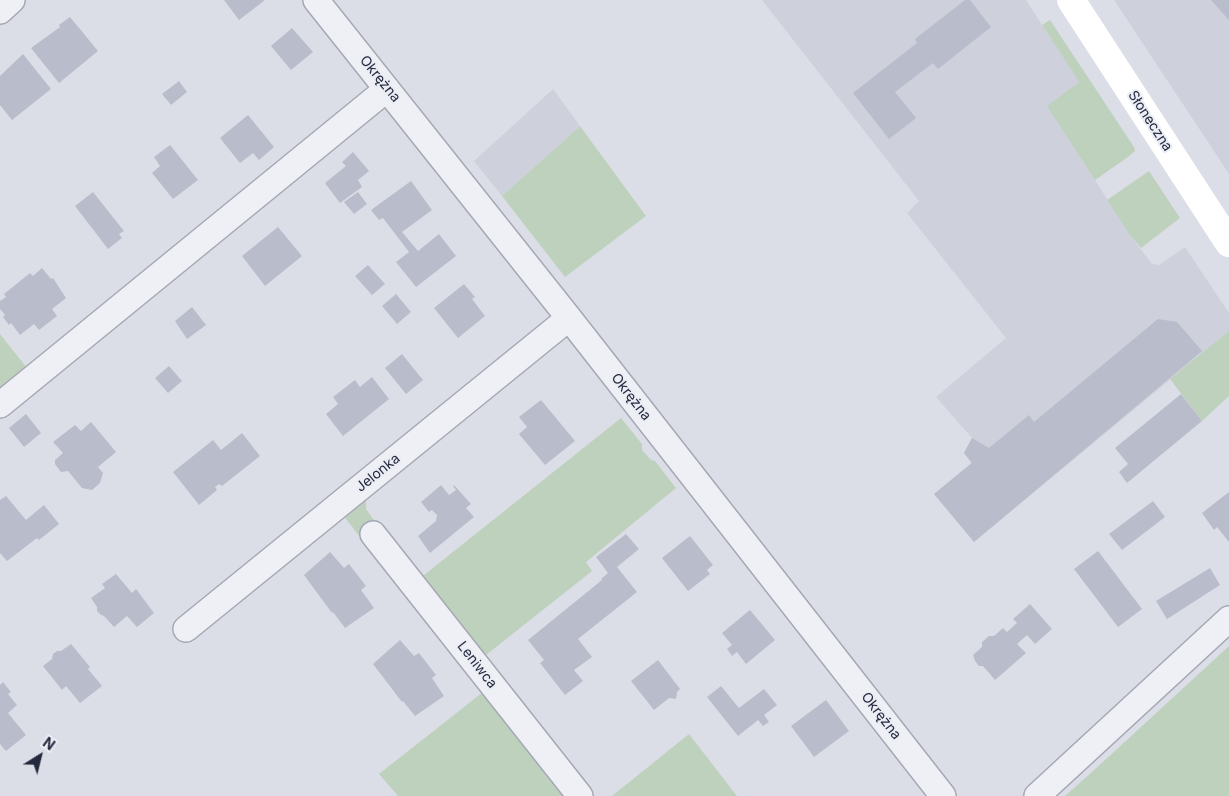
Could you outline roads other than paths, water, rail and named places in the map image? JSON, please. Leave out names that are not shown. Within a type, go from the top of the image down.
[{"type":"main road","name":"Słoneczna","points":[[1071,0],[1229,243]]},
{"type":"street","points":[[0,11],[12,0]]},
{"type":"street","name":"Okrężna","points":[[316,0],[569,318],[943,796]]},
{"type":"street","points":[[0,405],[387,89]]},
{"type":"street","name":"Jelonka","points":[[186,629],[569,318]]},
{"type":"street","name":"Leniwca","points":[[373,534],[580,796]]},
{"type":"street","points":[[1037,796],[1229,618]]}]
